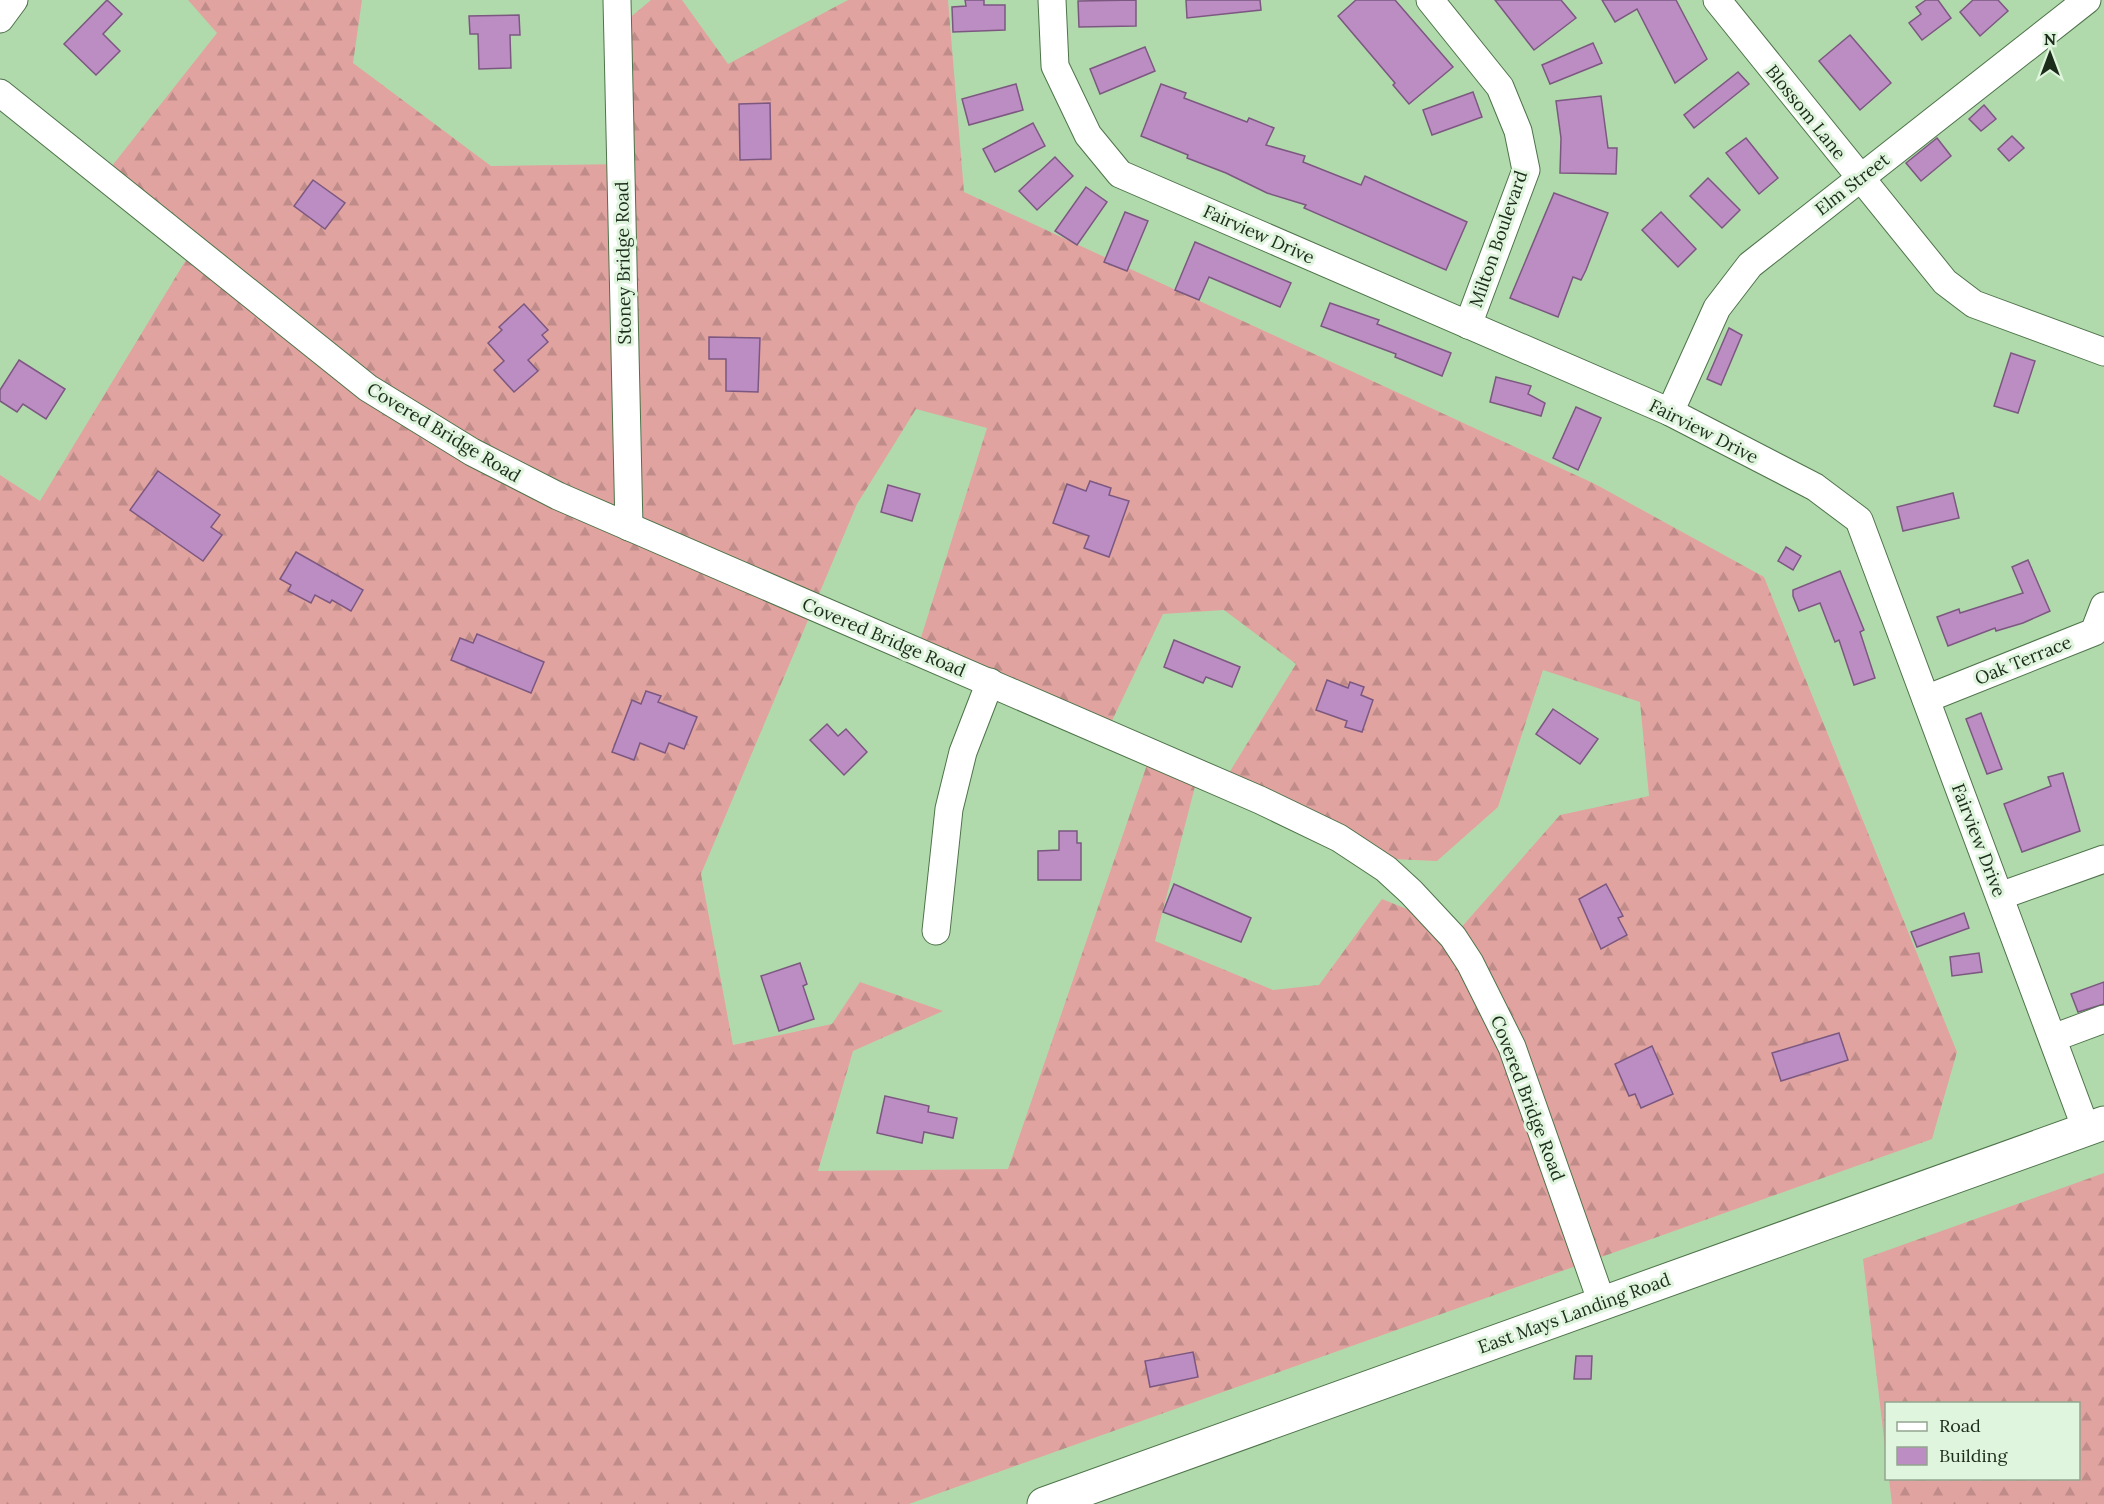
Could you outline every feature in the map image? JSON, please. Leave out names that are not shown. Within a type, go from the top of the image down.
[{"type":"main road","name":"East Mays Landing Road","points":[[1061,1501],[2095,1126]]},
{"type":"street","points":[[0,19],[14,0]]},
{"type":"street","name":"Stoney Bridge Road","points":[[617,0],[629,527]]},
{"type":"street","name":"Fairview Drive","points":[[1052,0],[1055,66],[1088,135],[1120,174],[1670,412],[1815,488],[1859,520],[2053,1038],[2095,1126]]},
{"type":"street","name":"Milton Boulevard","points":[[1430,0],[1500,87],[1518,131],[1526,170],[1468,326]]},
{"type":"street","name":"Blossom Lane","points":[[1717,0],[1945,282],[1974,304],[2104,352]]},
{"type":"street","name":"Elm Street","points":[[1670,412],[1718,308],[1750,265],[2087,0]]},
{"type":"street","name":"Covered Bridge Road","points":[[0,93],[368,388],[403,412],[510,473],[1260,801],[1339,838],[1386,869],[1453,937],[1508,1037],[1602,1303]]},
{"type":"street","name":"Oak Terrace","points":[[1926,699],[2094,632],[2104,606]]},
{"type":"street","points":[[936,931],[949,809],[963,752],[990,682]]},
{"type":"street","points":[[2001,896],[2104,859]]},
{"type":"street","points":[[2053,1038],[2104,1019]]},
{"type":"green space","points":[[188,0],[362,0],[353,63],[491,166],[623,164],[621,25],[651,0],[682,0],[728,64],[848,0],[948,0],[964,192],[1595,484],[1764,577],[1957,1052],[1932,1139],[909,1504],[0,1504],[0,475],[40,501],[192,250],[104,176],[217,33]],"holes":[[[916,409],[987,428],[918,647],[1109,727],[1163,614],[1224,610],[1296,664],[1221,786],[1370,858],[1437,861],[1498,807],[1543,670],[1640,702],[1649,796],[1560,815],[1459,930],[1382,899],[1319,985],[1273,990],[1155,941],[1198,775],[1151,753],[1008,1169],[818,1171],[853,1051],[943,1011],[860,982],[832,1024],[733,1045],[701,874],[857,504]]]},
{"type":"green space","points":[[2104,1173],[2104,1504],[1892,1504],[1889,1480],[2080,1480],[2080,1402],[1885,1402],[1885,1447],[1863,1259]]},
{"type":"building","points":[[107,0],[122,14],[103,34],[120,51],[96,75],[64,44]]},
{"type":"building","points":[[965,0],[984,0],[984,5],[1005,5],[1005,30],[953,32],[952,7],[966,6]]},
{"type":"building","points":[[1136,0],[1136,26],[1079,27],[1078,1]]},
{"type":"building","points":[[1186,0],[1260,0],[1261,10],[1187,18]]},
{"type":"building","points":[[1356,0],[1395,0],[1453,67],[1409,104],[1393,85],[1395,83],[1338,16]]},
{"type":"building","points":[[1495,0],[1561,0],[1576,18],[1534,50]]},
{"type":"building","points":[[1602,0],[1676,0],[1707,59],[1675,83],[1637,9],[1615,22]]},
{"type":"building","points":[[1926,0],[1938,0],[1951,18],[1922,40],[1909,23],[1921,14],[1916,7]]},
{"type":"building","points":[[1973,0],[1998,0],[2008,11],[1980,36],[1960,12]]},
{"type":"building","points":[[519,15],[520,35],[510,35],[511,68],[479,69],[478,34],[470,34],[469,16]]},
{"type":"building","points":[[1850,35],[1891,83],[1860,110],[1819,61]]},
{"type":"building","points":[[1593,43],[1602,63],[1550,84],[1542,65]]},
{"type":"building","points":[[1145,47],[1155,71],[1100,94],[1090,69]]},
{"type":"building","points":[[1738,72],[1749,84],[1694,128],[1684,115]]},
{"type":"building","points":[[1016,84],[1023,110],[969,125],[962,99]]},
{"type":"building","points":[[1161,84],[1186,93],[1184,98],[1247,122],[1249,118],[1274,128],[1266,145],[1305,156],[1303,162],[1361,185],[1365,176],[1467,222],[1446,270],[1304,208],[1306,205],[1267,193],[1226,173],[1187,158],[1188,155],[1141,136]]},
{"type":"building","points":[[1473,92],[1482,117],[1432,135],[1423,110]]},
{"type":"building","points":[[1601,96],[1608,148],[1617,148],[1616,174],[1560,173],[1561,138],[1556,101]]},
{"type":"building","points":[[770,103],[771,159],[740,160],[739,104]]},
{"type":"building","points":[[1984,105],[1996,119],[1981,131],[1969,119]]},
{"type":"building","points":[[1033,123],[1045,146],[995,172],[983,149]]},
{"type":"building","points":[[2012,136],[2024,148],[2009,161],[1998,149]]},
{"type":"building","points":[[1746,138],[1778,178],[1759,194],[1726,153]]},
{"type":"building","points":[[1937,138],[1951,156],[1921,181],[1906,163]]},
{"type":"building","points":[[1055,157],[1073,176],[1037,210],[1019,191]]},
{"type":"building","points":[[1708,178],[1740,210],[1722,228],[1690,196]]},
{"type":"building","points":[[313,180],[345,203],[325,229],[294,206]]},
{"type":"building","points":[[1086,187],[1107,202],[1077,245],[1055,231]]},
{"type":"building","points":[[1554,193],[1608,213],[1586,270],[1581,280],[1573,277],[1558,317],[1510,298]]},
{"type":"building","points":[[1125,212],[1148,221],[1127,271],[1104,262]]},
{"type":"building","points":[[1661,212],[1696,249],[1678,267],[1642,230]]},
{"type":"building","points":[[1195,242],[1291,283],[1280,307],[1209,277],[1199,300],[1175,290]]},
{"type":"building","points":[[1330,303],[1379,320],[1377,324],[1451,353],[1442,376],[1395,357],[1396,354],[1321,326]]},
{"type":"building","points":[[524,304],[548,330],[542,335],[548,342],[528,360],[538,371],[514,392],[494,370],[504,361],[488,343],[502,330],[499,327]]},
{"type":"building","points":[[1729,328],[1742,335],[1721,385],[1707,379]]},
{"type":"building","points":[[709,337],[760,338],[758,392],[726,391],[726,359],[709,359]]},
{"type":"building","points":[[2011,353],[2035,361],[2018,413],[1994,406]]},
{"type":"building","points":[[19,360],[65,389],[46,419],[23,404],[17,412],[0,401],[0,390]]},
{"type":"building","points":[[1496,377],[1531,386],[1528,394],[1545,403],[1541,416],[1490,402]]},
{"type":"building","points":[[1576,407],[1601,418],[1578,470],[1553,458]]},
{"type":"building","points":[[158,471],[220,515],[211,527],[222,535],[203,561],[130,510]]},
{"type":"building","points":[[1090,481],[1111,488],[1109,495],[1129,501],[1109,557],[1084,548],[1089,536],[1053,523],[1067,484],[1086,491]]},
{"type":"building","points":[[888,485],[920,494],[912,521],[881,512]]},
{"type":"building","points":[[1953,493],[1959,518],[1903,531],[1897,507]]},
{"type":"building","points":[[1786,547],[1801,556],[1793,570],[1778,561]]},
{"type":"building","points":[[296,552],[363,590],[351,611],[332,600],[330,603],[315,595],[311,603],[288,591],[291,585],[280,579]]},
{"type":"building","points":[[2028,560],[2050,611],[2023,623],[1996,631],[1995,628],[1948,646],[1937,617],[1959,609],[1960,613],[2023,593],[2012,567]]},
{"type":"building","points":[[1840,571],[1864,630],[1860,632],[1875,678],[1854,685],[1839,640],[1835,642],[1820,603],[1799,611],[1793,596],[1793,590]]},
{"type":"building","points":[[477,634],[544,662],[531,693],[451,660],[460,638],[473,643]]},
{"type":"building","points":[[1174,640],[1240,667],[1232,687],[1206,677],[1203,683],[1164,667]]},
{"type":"building","points":[[1327,680],[1348,688],[1350,682],[1364,687],[1361,695],[1373,700],[1362,732],[1345,727],[1347,721],[1316,710]]},
{"type":"building","points":[[646,691],[661,696],[658,702],[697,717],[684,749],[669,743],[665,753],[640,743],[634,760],[612,752],[632,700],[641,704]]},
{"type":"building","points":[[1553,709],[1598,739],[1580,764],[1536,734]]},
{"type":"building","points":[[1981,713],[2002,769],[1987,774],[1966,719]]},
{"type":"building","points":[[827,724],[838,736],[846,729],[867,752],[844,775],[810,740]]},
{"type":"building","points":[[2063,773],[2080,831],[2022,852],[2004,804],[2051,786],[2048,777]]},
{"type":"building","points":[[1059,831],[1077,831],[1077,843],[1081,843],[1081,880],[1038,880],[1038,851],[1059,850]]},
{"type":"building","points":[[1174,884],[1251,918],[1241,942],[1163,912]]},
{"type":"building","points":[[1606,884],[1623,916],[1618,918],[1627,935],[1601,949],[1579,899]]},
{"type":"building","points":[[1964,913],[1969,928],[1917,947],[1911,932]]},
{"type":"building","points":[[1979,953],[1982,972],[1952,976],[1950,957]]},
{"type":"building","points":[[800,963],[807,984],[803,986],[814,1019],[779,1031],[761,976]]},
{"type":"building","points":[[2104,982],[2104,1004],[2078,1012],[2071,994]]},
{"type":"building","points":[[1839,1033],[1848,1060],[1781,1081],[1772,1053]]},
{"type":"building","points":[[1652,1046],[1673,1094],[1641,1108],[1635,1094],[1629,1096],[1615,1064]]},
{"type":"building","points":[[885,1096],[929,1106],[928,1112],[957,1118],[953,1138],[924,1132],[922,1143],[877,1133]]},
{"type":"building","points":[[1193,1352],[1198,1377],[1150,1387],[1145,1361]]},
{"type":"building","points":[[1576,1356],[1592,1356],[1591,1379],[1574,1379]]}]
